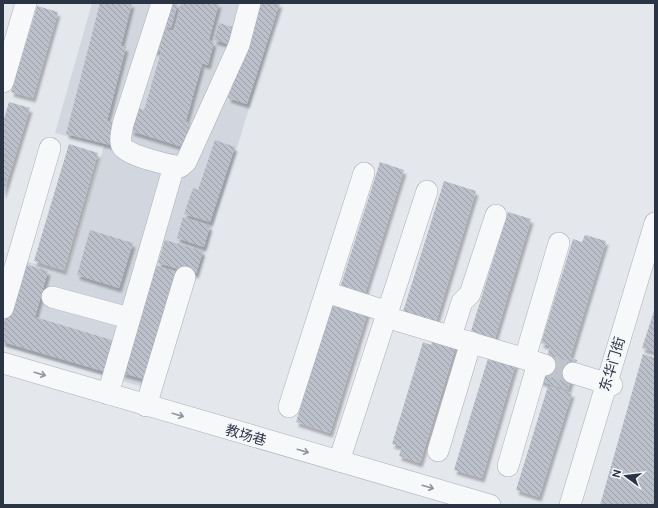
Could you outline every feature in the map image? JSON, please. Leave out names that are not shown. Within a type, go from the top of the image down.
[{"type":"street","points":[[3,98],[5,91],[3,82],[26,3]]},
{"type":"street","points":[[156,6],[121,135],[122,146],[129,152],[180,167],[186,162],[238,45],[250,3]]},
{"type":"street","points":[[3,308],[50,148]]},
{"type":"street","points":[[108,394],[174,166]]},
{"type":"street","points":[[289,407],[364,173]]},
{"type":"street","points":[[339,462],[427,191]]},
{"type":"street","points":[[451,336],[462,302],[470,294],[496,216]]},
{"type":"street","name":"东华门街","points":[[576,505],[655,223]]},
{"type":"street","points":[[508,466],[536,362],[559,243]]},
{"type":"street","name":"东华门街","points":[[570,505],[655,245]]},
{"type":"street","points":[[146,406],[185,277]]},
{"type":"street","points":[[326,292],[451,336],[536,362]]},
{"type":"street","points":[[52,297],[129,318]]},
{"type":"street","points":[[438,451],[471,342]]},
{"type":"street","name":"教场巷","points":[[3,363],[146,406],[490,505]]},
{"type":"street","points":[[573,373],[610,384]]},
{"type":"shaded area","points":[[92,3],[281,3],[198,276],[190,274],[156,391],[3,346],[3,321],[21,260],[67,273],[104,146],[55,133]]},
{"type":"building","points":[[100,3],[132,3],[121,46],[126,47],[107,121],[115,123],[110,145],[66,134]]},
{"type":"building","points":[[169,3],[178,3],[171,28],[163,26]]},
{"type":"building","points":[[181,3],[219,3],[209,40],[187,34],[214,42],[208,65],[185,58],[202,64],[186,121],[166,116],[190,123],[183,147],[131,131],[138,108],[144,110],[161,52],[154,50],[161,28],[174,31]]},
{"type":"building","points":[[259,3],[280,3],[247,104],[228,98]]},
{"type":"building","points":[[37,6],[58,12],[33,98],[11,92]]},
{"type":"building","points":[[219,23],[236,28],[232,45],[214,40]]},
{"type":"building","points":[[9,102],[30,108],[3,195],[3,122]]},
{"type":"building","points":[[215,140],[235,147],[210,222],[184,214],[193,188],[198,190]]},
{"type":"building","points":[[69,144],[98,153],[64,270],[34,261]]},
{"type":"building","points":[[380,162],[404,170],[364,296],[340,288]]},
{"type":"building","points":[[444,181],[476,191],[435,325],[402,315]]},
{"type":"building","points":[[508,212],[531,219],[495,338],[471,331]]},
{"type":"building","points":[[183,217],[210,226],[204,247],[177,238]]},
{"type":"building","points":[[90,230],[133,243],[119,288],[77,275]]},
{"type":"building","points":[[585,235],[606,241],[570,358],[577,360],[568,390],[540,381],[550,346],[541,343],[573,239],[582,242]]},
{"type":"building","points":[[165,240],[203,251],[196,274],[158,263]]},
{"type":"building","points":[[21,263],[48,271],[35,317],[115,341],[106,372],[3,342],[3,324]]},
{"type":"building","points":[[154,265],[180,273],[148,380],[122,373]]},
{"type":"building","points":[[333,300],[368,311],[330,433],[296,422]]},
{"type":"building","points":[[655,308],[655,352],[642,348]]},
{"type":"building","points":[[434,335],[457,342],[420,463],[399,456],[402,446],[392,444],[423,342],[431,345]]},
{"type":"building","points":[[643,354],[655,358],[655,505],[600,505]]},
{"type":"building","points":[[489,355],[516,363],[482,478],[454,470]]},
{"type":"building","points":[[548,386],[572,393],[539,497],[516,490]]},
{"type":"tunnel","points":[[545,365],[573,373]]}]
